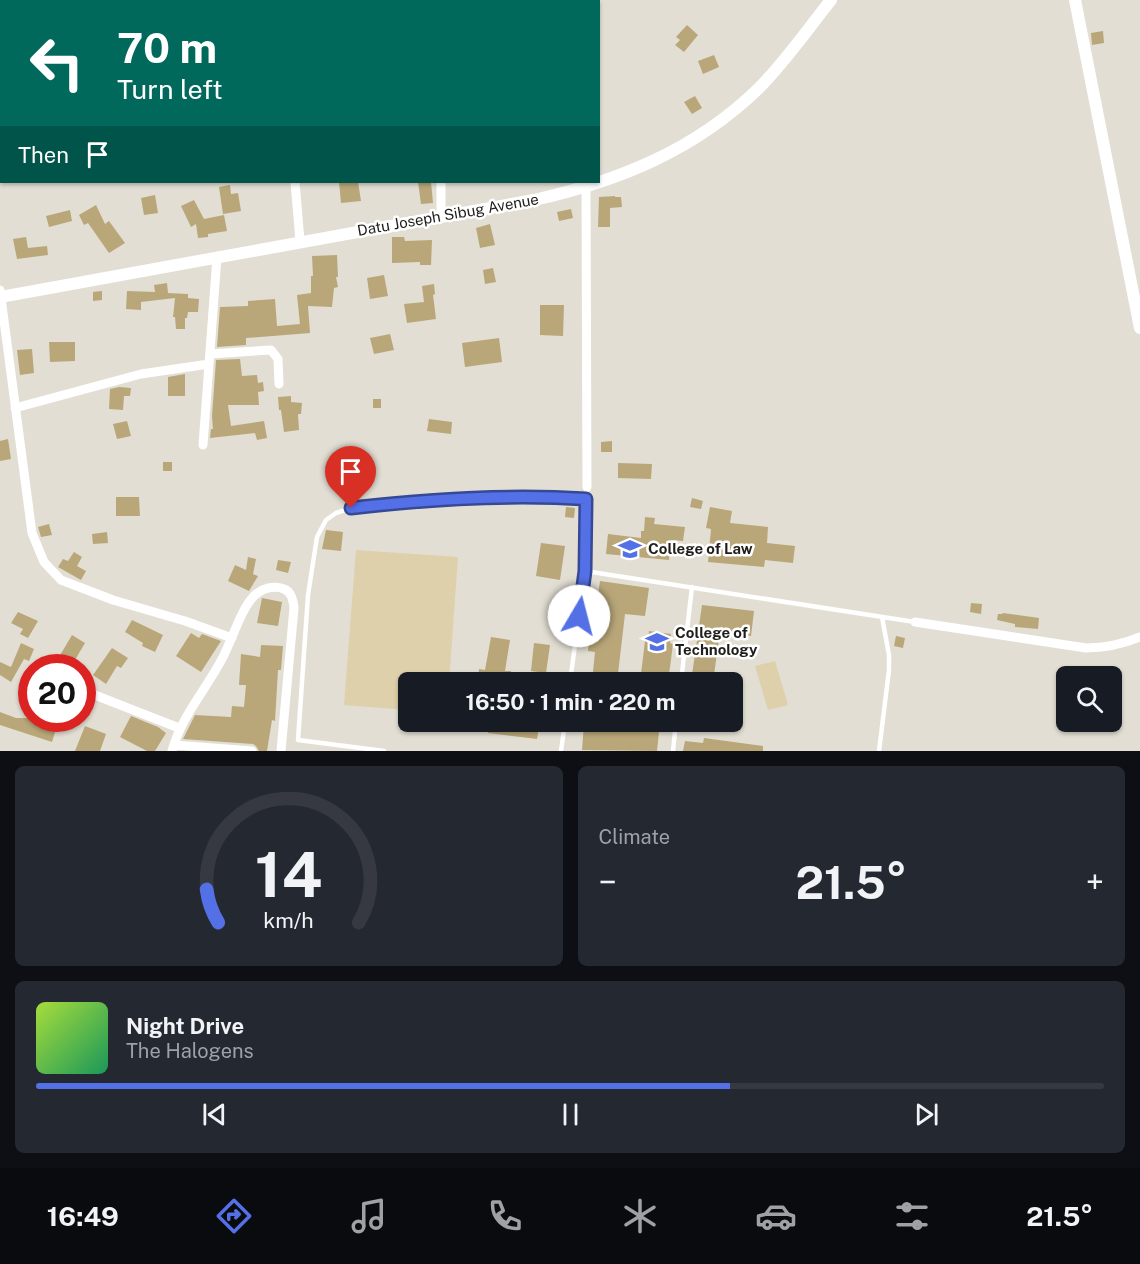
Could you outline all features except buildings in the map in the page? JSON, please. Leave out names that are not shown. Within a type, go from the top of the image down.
[{"type":"main road","name":"Datu Joseph Sibug Avenue","points":[[600,182],[645,166],[668,154],[738,107],[778,67],[831,0]]},
{"type":"main road","points":[[1075,0],[1140,328]]},
{"type":"main road","name":"Datu Joseph Sibug Avenue","points":[[1,295],[534,200],[597,183]]},
{"type":"street","points":[[295,183],[300,241]]},
{"type":"street","points":[[441,183],[441,216]]},
{"type":"street","points":[[586,187],[586,487]]},
{"type":"street","points":[[203,445],[217,256]]},
{"type":"street","points":[[1,295],[32,533],[39,553],[61,580],[112,600],[185,621],[232,638]]},
{"type":"street","points":[[15,408],[141,374],[209,359],[271,350],[278,359],[279,384]]},
{"type":"street","points":[[252,751],[173,748],[179,728],[212,676],[248,604],[258,592],[274,587],[285,589],[291,594],[294,609],[281,751]]},
{"type":"street","points":[[915,622],[1086,648],[1112,647],[1140,637]]},
{"type":"street","points":[[96,695],[179,728]]},
{"type":"lane","points":[[571,672],[585,571],[586,487]]},
{"type":"lane","points":[[384,751],[298,740],[308,595],[317,537],[326,520],[336,513],[351,508],[388,504],[540,496],[586,499]]},
{"type":"lane","points":[[585,571],[915,622]]},
{"type":"lane","points":[[682,672],[692,587]]},
{"type":"lane","points":[[879,751],[889,670],[889,655],[882,617]]},
{"type":"lane","points":[[561,751],[564,732]]},
{"type":"lane","points":[[673,751],[675,732]]},
{"type":"shaded area","points":[[356,550],[458,557],[450,672],[398,672],[398,709],[344,705]]},
{"type":"shaded area","points":[[775,661],[788,705],[768,710],[755,666]]},
{"type":"place","name":"College of Law","points":[[630,549]]},
{"type":"place","name":"College of Technology","points":[[657,642]]},
{"type":"route","points":[[351,508],[540,496],[586,499],[585,571],[579,616]]}]
